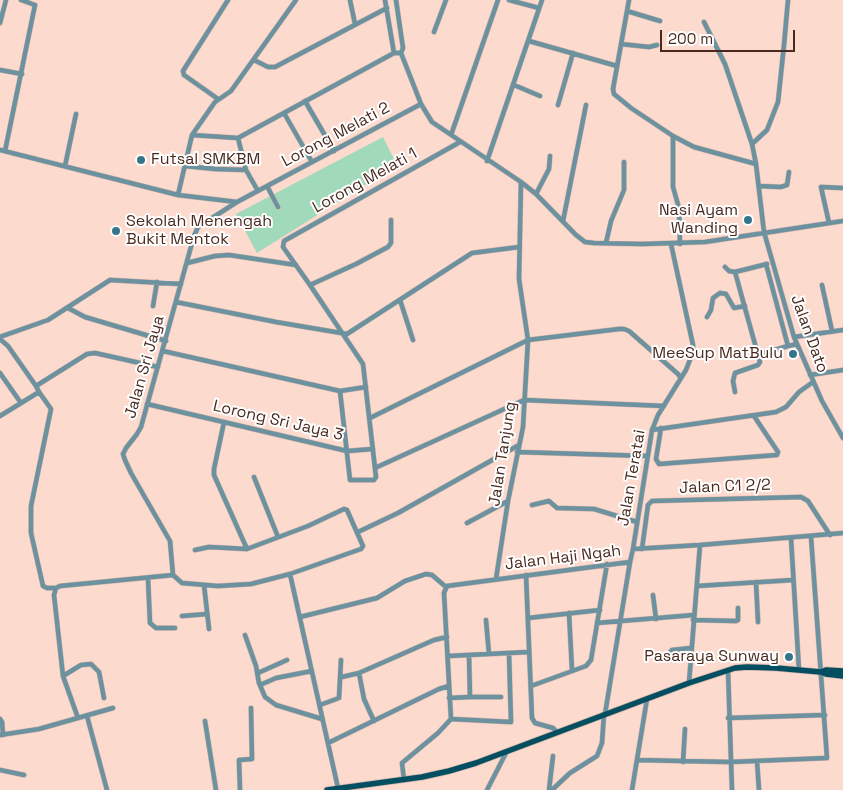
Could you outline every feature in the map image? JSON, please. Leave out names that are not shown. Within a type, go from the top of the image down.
[{"type":"main road","points":[[327,790],[402,780],[449,771],[507,752],[605,714],[728,670],[747,667],[821,672],[843,676]]},
{"type":"main road","points":[[821,672],[826,670],[843,671]]},
{"type":"street","points":[[0,23],[6,0]]},
{"type":"street","points":[[21,0],[35,5]]},
{"type":"street","points":[[40,0],[35,5],[22,74],[3,150],[178,195],[237,202]]},
{"type":"street","points":[[218,99],[184,75],[183,71],[228,0]]},
{"type":"street","points":[[178,195],[192,135],[218,99],[231,91],[296,0]]},
{"type":"street","points":[[350,0],[355,24]]},
{"type":"street","points":[[385,0],[394,53]]},
{"type":"street","points":[[396,0],[403,48],[401,54],[421,104],[432,122],[487,161],[521,182],[536,194],[585,242],[606,244],[680,244],[730,239],[764,232],[843,221]]},
{"type":"street","points":[[434,32],[446,0]]},
{"type":"street","points":[[450,135],[498,0]]},
{"type":"street","points":[[510,0],[539,8]]},
{"type":"street","points":[[487,161],[542,0]]},
{"type":"street","points":[[629,0],[613,89],[614,94],[631,108],[673,136],[702,150],[756,164]]},
{"type":"street","points":[[752,144],[767,130],[778,102],[788,0]]},
{"type":"street","points":[[254,60],[268,67],[275,67],[387,8]]},
{"type":"street","points":[[627,12],[660,21]]},
{"type":"street","name":"Jalan Dato","points":[[704,22],[725,64],[752,144],[764,232],[794,337],[813,382],[843,438]]},
{"type":"street","points":[[528,41],[617,66]]},
{"type":"street","points":[[621,44],[649,47],[656,45]]},
{"type":"street","points":[[192,135],[238,138],[394,53],[401,54]]},
{"type":"street","points":[[558,105],[573,53]]},
{"type":"street","points":[[0,70],[22,74]]},
{"type":"street","points":[[514,85],[540,96]]},
{"type":"street","points":[[305,101],[334,151]]},
{"type":"street","name":"Lorong Melati 2","points":[[237,202],[421,104]]},
{"type":"street","points":[[563,221],[586,105]]},
{"type":"street","points":[[284,113],[312,162]]},
{"type":"street","points":[[65,166],[76,114]]},
{"type":"street","points":[[673,136],[673,187],[679,208],[680,244]]},
{"type":"street","points":[[238,138],[246,170],[258,191]]},
{"type":"street","name":"Lorong Melati 1","points":[[296,264],[283,247],[284,242],[460,142]]},
{"type":"street","points":[[536,194],[549,168],[550,156]]},
{"type":"street","points":[[606,244],[611,221],[624,190],[624,162]]},
{"type":"street","points":[[185,166],[246,170]]},
{"type":"street","points":[[759,186],[781,187],[787,185],[789,172]]},
{"type":"street","name":"Jalan Tanjung","points":[[496,579],[508,501],[523,427],[528,340],[520,289],[521,182]]},
{"type":"street","points":[[267,186],[278,207]]},
{"type":"street","points":[[829,223],[821,187],[843,188]]},
{"type":"street","name":"Jalan Sri Jaya","points":[[174,575],[170,541],[124,457],[124,451],[140,430],[198,227],[237,202]]},
{"type":"street","points":[[310,285],[388,247],[391,244],[391,220]]},
{"type":"street","name":"Jalan Teratai","points":[[633,549],[652,430],[692,360],[693,345],[671,244]]},
{"type":"street","points":[[176,302],[342,334],[351,332],[472,253],[519,248]]},
{"type":"street","points":[[187,263],[215,256],[229,255],[296,264],[361,361],[366,387],[370,418],[376,477],[374,480],[350,480],[347,451],[373,449]]},
{"type":"street","points":[[725,267],[729,271],[736,272],[773,262]]},
{"type":"street","points":[[766,264],[788,346]]},
{"type":"street","points":[[735,392],[733,381],[735,374],[758,365],[760,362],[736,272]]},
{"type":"street","points":[[181,284],[110,280],[48,320],[0,338],[8,346],[51,409],[31,506],[31,533],[43,586],[52,588],[174,575],[182,583],[240,586],[290,574],[361,549],[362,544],[347,510],[344,509],[316,523],[247,549],[209,547],[195,550]]},
{"type":"street","points":[[153,306],[157,282]]},
{"type":"street","points":[[822,285],[832,331]]},
{"type":"street","points":[[707,317],[711,310],[713,298],[720,293],[726,294],[734,308],[745,306]]},
{"type":"street","points":[[400,300],[413,340]]},
{"type":"street","points":[[68,308],[85,317],[166,341]]},
{"type":"street","points":[[370,418],[528,340],[624,329],[681,378]]},
{"type":"street","points":[[794,337],[843,330]]},
{"type":"street","points":[[758,355],[797,344]]},
{"type":"street","points":[[163,351],[340,391],[366,387]]},
{"type":"street","points":[[36,386],[91,353],[158,366]]},
{"type":"street","points":[[810,375],[843,370]]},
{"type":"street","points":[[0,373],[21,403]]},
{"type":"street","points":[[652,430],[754,416],[783,409],[799,392],[813,382]]},
{"type":"street","name":"Lorong Sri Jaya 3","points":[[146,404],[347,451],[340,391]]},
{"type":"street","points":[[0,416],[39,392]]},
{"type":"street","points":[[375,468],[524,400],[664,406]]},
{"type":"street","points":[[661,428],[656,459],[659,464],[777,455],[778,452],[754,416]]},
{"type":"street","points":[[224,422],[214,475],[247,549]]},
{"type":"street","points":[[836,426],[843,424]]},
{"type":"street","points":[[358,532],[398,513],[519,445]]},
{"type":"street","points":[[517,452],[647,456]]},
{"type":"street","points":[[254,476],[278,537]]},
{"type":"street","name":"Jalan C1 2/2","points":[[642,549],[648,505],[652,501],[801,497],[808,500],[830,535]]},
{"type":"street","points":[[467,523],[508,501]]},
{"type":"street","points":[[532,504],[550,501],[557,508],[594,509],[637,522]]},
{"type":"street","name":"Jalan Haji Ngah","points":[[444,585],[630,562],[633,549],[843,534]]},
{"type":"street","points":[[637,760],[730,762],[826,759],[828,756],[811,537]]},
{"type":"street","points":[[790,538],[799,670]]},
{"type":"street","points":[[689,683],[700,545]]},
{"type":"street","points":[[550,790],[570,773],[597,756],[602,743],[630,562]]},
{"type":"street","points":[[531,686],[586,666],[591,660],[607,564]]},
{"type":"street","points":[[290,574],[338,788]]},
{"type":"street","points":[[300,617],[377,598],[405,581],[424,575],[430,575],[444,585],[443,638],[448,656],[446,687],[451,719],[438,733],[402,763],[402,780]]},
{"type":"street","points":[[526,575],[532,718],[535,723],[553,728],[557,732]]},
{"type":"street","points":[[148,578],[150,623],[156,628],[174,628]]},
{"type":"street","points":[[697,586],[793,580]]},
{"type":"street","points":[[756,582],[758,622]]},
{"type":"street","points":[[204,585],[209,629]]},
{"type":"street","points":[[52,588],[63,676],[78,718]]},
{"type":"street","points":[[653,595],[656,619]]},
{"type":"street","points":[[597,623],[694,617],[736,621],[738,620],[738,608]]},
{"type":"street","points":[[528,618],[600,610]]},
{"type":"street","points":[[569,613],[572,670]]},
{"type":"street","points":[[182,616],[207,614]]},
{"type":"street","points":[[486,620],[489,654]]},
{"type":"street","points":[[245,635],[265,697],[273,703],[322,719]]},
{"type":"street","points":[[342,676],[359,672],[443,638]]},
{"type":"street","points":[[666,657],[672,650],[691,648]]},
{"type":"street","points":[[448,656],[529,652]]},
{"type":"street","points":[[451,719],[511,722],[509,653]]},
{"type":"street","points":[[469,655],[470,697]]},
{"type":"street","points":[[258,673],[287,660]]},
{"type":"street","points":[[320,706],[339,698],[340,678],[342,676],[341,660]]},
{"type":"street","points":[[63,676],[81,666],[91,664],[100,672],[104,698]]},
{"type":"street","points":[[728,670],[728,718],[732,790]]},
{"type":"street","points":[[260,685],[276,678],[312,671]]},
{"type":"street","points":[[359,672],[364,699],[374,721]]},
{"type":"street","points":[[328,743],[446,687]]},
{"type":"street","points":[[449,698],[501,697]]},
{"type":"street","points":[[632,790],[647,700]]},
{"type":"street","points":[[0,719],[2,722],[1,735],[39,729],[114,708]]},
{"type":"street","points":[[240,790],[239,760],[252,759],[252,708]]},
{"type":"street","points":[[728,718],[825,715]]},
{"type":"street","points":[[87,716],[107,790]]},
{"type":"street","points":[[205,720],[216,790]]},
{"type":"street","points":[[683,762],[685,728]]},
{"type":"street","points":[[487,790],[507,752]]},
{"type":"street","points":[[550,790],[553,756]]},
{"type":"street","points":[[757,761],[759,790]]},
{"type":"street","points":[[0,770],[24,775]]},
{"type":"green space","points":[[383,137],[397,165],[257,253],[236,214]]},
{"type":"place","name":"Futsal SMKBM","points":[[141,160]]},
{"type":"place","name":"Nasi Ayam Wanding","points":[[748,220]]},
{"type":"place","name":"Sekolah Menengah Bukit Mentok","points":[[116,231]]},
{"type":"place","name":"MeeSup MatBulu","points":[[793,354]]},
{"type":"place","name":"Pasaraya Sunway","points":[[789,657]]}]
